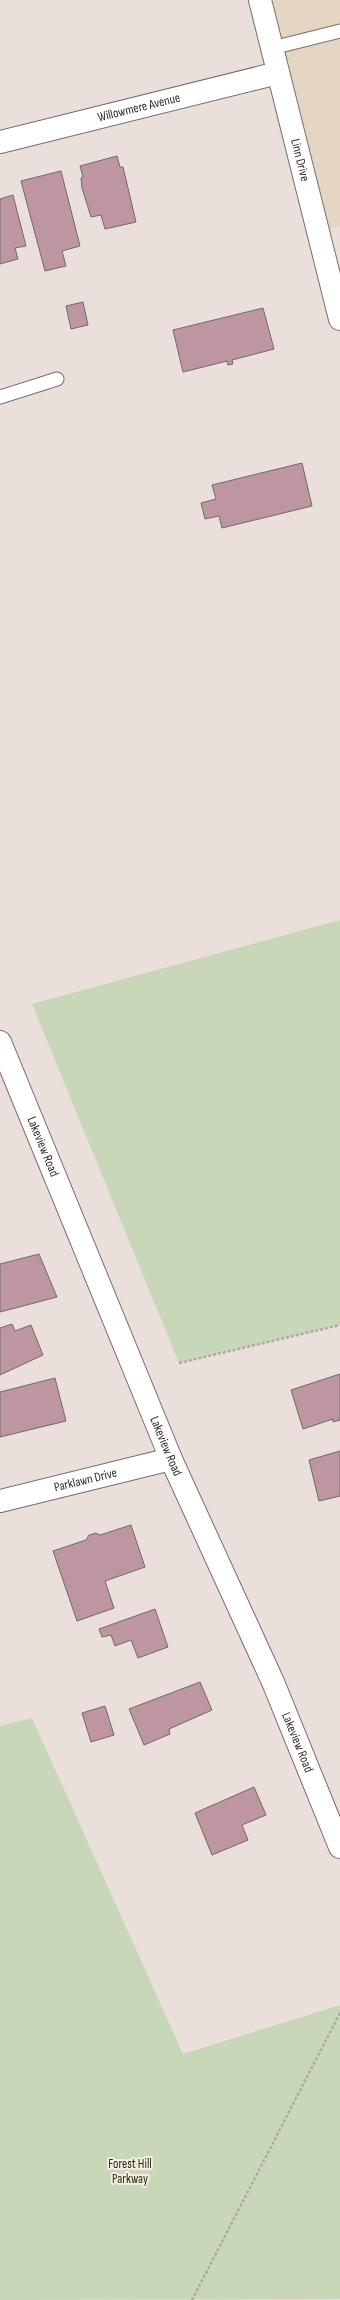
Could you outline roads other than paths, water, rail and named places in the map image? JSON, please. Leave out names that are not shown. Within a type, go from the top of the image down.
[{"type":"street","name":"Linn Drive","points":[[260,0],[340,320]]},
{"type":"street","name":"Willowmere Avenue","points":[[0,142],[278,73]]},
{"type":"street","name":"Lakeview Road","points":[[0,1042],[6,1072],[171,1459],[273,1682],[340,1847]]},
{"type":"street","name":"Parklawn Drive","points":[[0,1501],[171,1459]]},
{"type":"lane","points":[[272,48],[340,31]]},
{"type":"lane","points":[[0,397],[57,379]]},
{"type":"park label","name":"Forest Hill Parkway","points":[[130,2172]]}]
